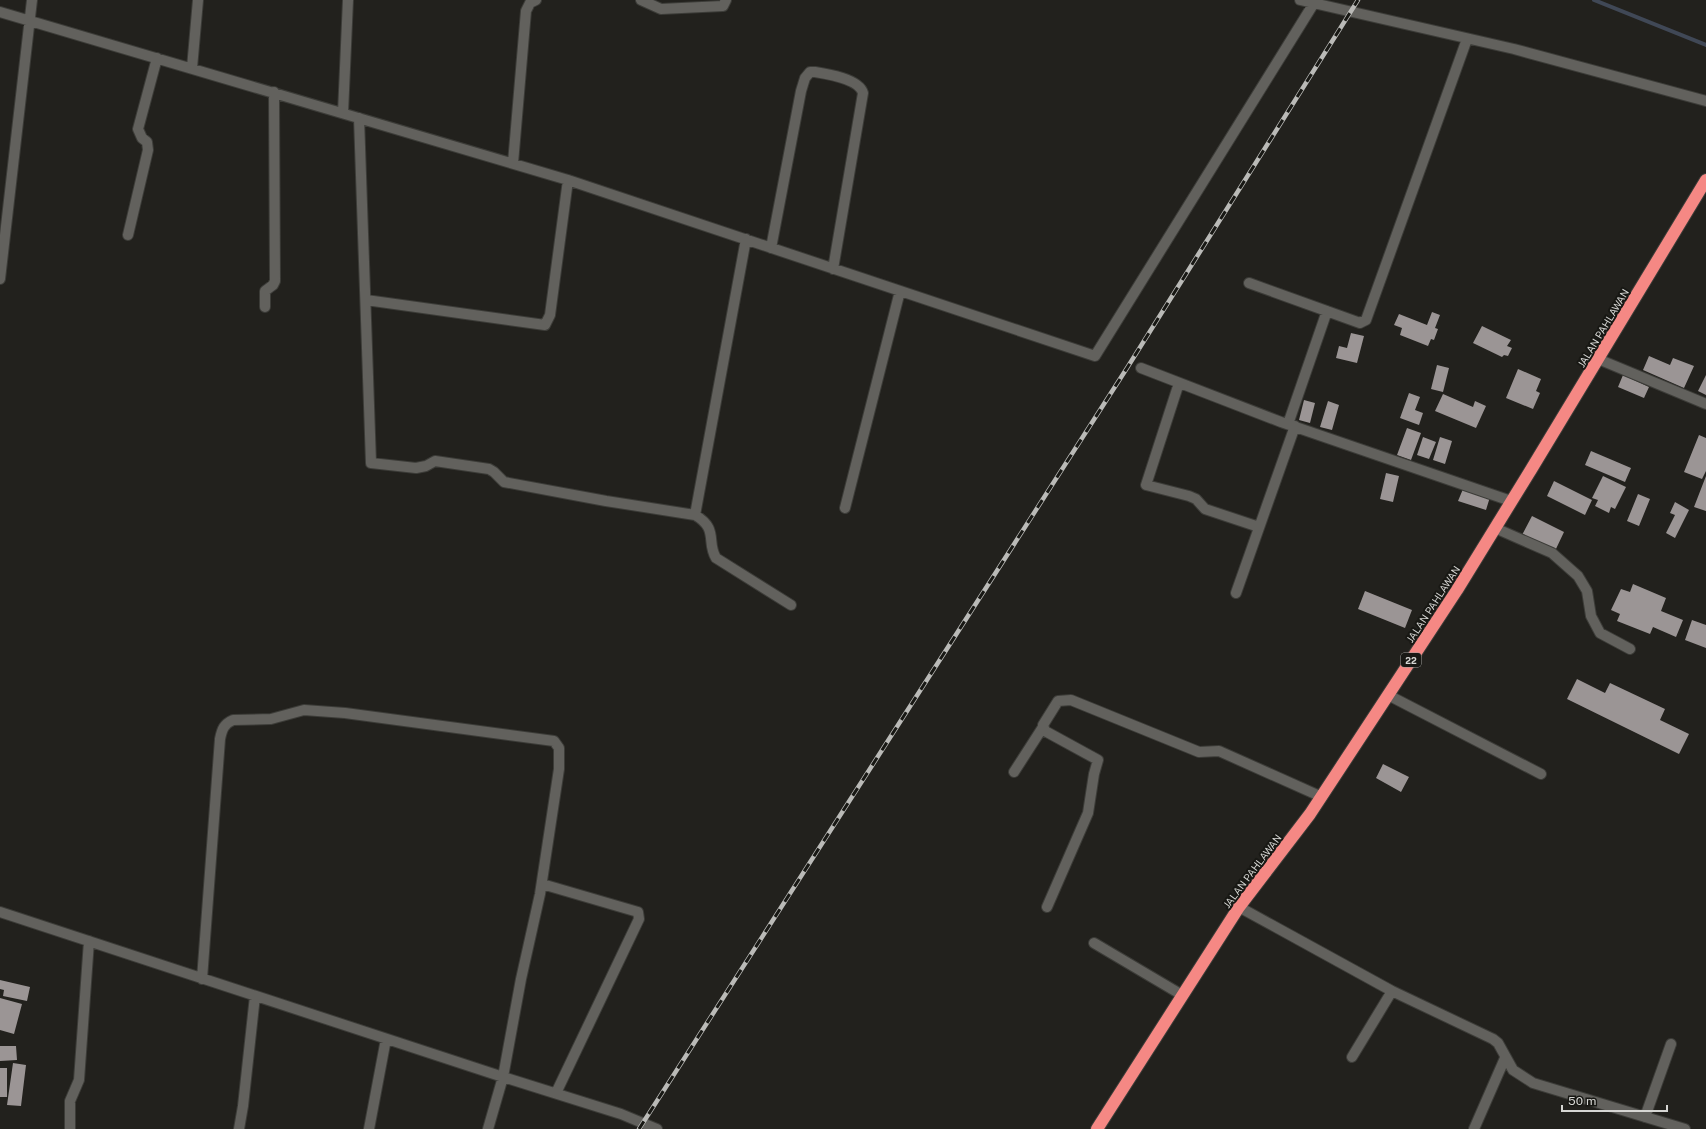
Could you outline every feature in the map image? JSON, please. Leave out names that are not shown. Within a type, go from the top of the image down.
[{"type":"highway","name":"JALAN PAHLAWAN","points":[[1097,1129],[1239,907],[1322,797],[1388,695],[1495,528],[1706,180]]},
{"type":"street","points":[[0,279],[5,193],[32,0]]},
{"type":"street","points":[[192,68],[198,0]]},
{"type":"street","points":[[343,113],[348,0]]},
{"type":"street","points":[[513,163],[526,11],[530,3],[536,0]]},
{"type":"street","points":[[641,0],[661,10],[723,6],[726,0]]},
{"type":"street","points":[[1300,0],[1514,49],[1706,101]]},
{"type":"street","points":[[0,12],[568,180],[1094,356],[1314,2]]},
{"type":"street","points":[[1249,283],[1360,323],[1366,320],[1467,39]]},
{"type":"street","points":[[128,235],[148,150],[147,142],[142,138],[138,129],[158,58]]},
{"type":"street","points":[[771,248],[801,91],[805,78],[810,72],[815,72],[856,82],[862,88],[863,92],[833,268]]},
{"type":"street","points":[[265,307],[265,291],[273,285],[275,281],[274,92]]},
{"type":"street","points":[[359,118],[371,463],[416,468],[426,466],[435,461],[489,469],[504,482],[606,501],[696,514],[706,523],[711,532],[713,551],[716,558],[791,605]]},
{"type":"street","points":[[366,300],[545,325],[550,315],[568,180]]},
{"type":"street","points":[[696,514],[746,239]]},
{"type":"street","points":[[845,508],[900,291]]},
{"type":"street","points":[[1236,593],[1259,527],[1327,311]]},
{"type":"street","points":[[1598,359],[1706,404]]},
{"type":"street","points":[[1141,368],[1291,425],[1511,501]]},
{"type":"street","points":[[1179,382],[1146,485],[1189,496],[1196,499],[1206,509],[1259,527]]},
{"type":"street","points":[[1495,528],[1552,554],[1578,576],[1587,591],[1591,616],[1600,633],[1630,648]]},
{"type":"street","points":[[1388,695],[1541,774]]},
{"type":"street","points":[[1014,772],[1058,701],[1071,700],[1199,752],[1219,751],[1322,797]]},
{"type":"street","points":[[202,978],[220,738],[222,728],[233,720],[271,719],[304,710],[345,713],[554,741],[559,748],[559,769],[542,884],[521,979],[502,1077],[488,1129]]},
{"type":"street","points":[[1043,727],[1051,735],[1094,756],[1098,760],[1094,774],[1088,814],[1047,907]]},
{"type":"street","points":[[542,884],[638,912],[639,915],[639,919],[556,1093]]},
{"type":"street","points":[[1239,907],[1392,991],[1493,1039],[1498,1043],[1513,1070],[1533,1082],[1685,1129]]},
{"type":"street","points":[[0,912],[502,1077],[621,1114],[657,1129]]},
{"type":"street","points":[[70,1129],[70,1102],[79,1080],[89,941]]},
{"type":"street","points":[[1094,943],[1182,995]]},
{"type":"street","points":[[1352,1057],[1392,991]]},
{"type":"street","points":[[239,1129],[243,1106],[255,996]]},
{"type":"street","points":[[369,1129],[386,1039]]},
{"type":"street","points":[[1645,1117],[1671,1044]]},
{"type":"street","points":[[1474,1129],[1505,1058]]},
{"type":"building","points":[[1432,312],[1440,315],[1435,328],[1438,329],[1434,340],[1431,339],[1428,346],[1400,335],[1402,328],[1394,325],[1399,314],[1427,325]]},
{"type":"building","points":[[1482,326],[1511,340],[1507,346],[1512,348],[1508,356],[1504,355],[1502,357],[1473,343]]},
{"type":"building","points":[[1351,333],[1364,336],[1357,363],[1336,358],[1339,346],[1347,348]]},
{"type":"building","points":[[1649,356],[1670,365],[1673,358],[1694,366],[1684,388],[1643,370]]},
{"type":"building","points":[[1437,365],[1449,368],[1443,392],[1431,389]]},
{"type":"building","points":[[1518,369],[1541,379],[1536,391],[1540,393],[1533,409],[1506,398]]},
{"type":"building","points":[[1623,375],[1649,387],[1644,398],[1618,387]]},
{"type":"building","points":[[1706,375],[1706,395],[1698,391]]},
{"type":"building","points":[[1409,393],[1420,397],[1415,410],[1423,413],[1419,425],[1400,418]]},
{"type":"building","points":[[1443,394],[1473,407],[1475,401],[1486,406],[1476,428],[1435,411]]},
{"type":"building","points":[[1304,400],[1315,403],[1310,423],[1299,420]]},
{"type":"building","points":[[1328,401],[1339,405],[1332,430],[1320,427]]},
{"type":"building","points":[[1407,428],[1421,433],[1411,460],[1397,455]]},
{"type":"building","points":[[1699,435],[1706,438],[1706,471],[1702,479],[1684,472]]},
{"type":"building","points":[[1423,437],[1436,442],[1429,459],[1417,455]]},
{"type":"building","points":[[1440,437],[1452,441],[1445,464],[1433,460]]},
{"type":"building","points":[[1591,451],[1631,468],[1625,482],[1585,465]]},
{"type":"building","points":[[1386,473],[1399,476],[1393,502],[1380,499]]},
{"type":"building","points":[[1603,476],[1626,487],[1615,509],[1611,507],[1609,513],[1595,506],[1598,500],[1592,498]]},
{"type":"building","points":[[1706,476],[1706,511],[1694,507]]},
{"type":"building","points":[[1554,481],[1592,500],[1585,515],[1547,496]]},
{"type":"building","points":[[1463,489],[1490,497],[1486,510],[1458,501]]},
{"type":"building","points":[[1638,494],[1650,499],[1639,526],[1627,521]]},
{"type":"building","points":[[1675,502],[1689,510],[1675,538],[1666,533],[1675,515],[1670,513]]},
{"type":"building","points":[[1532,516],[1564,532],[1555,551],[1522,535]]},
{"type":"building","points":[[1633,584],[1666,598],[1661,611],[1683,620],[1676,637],[1653,627],[1650,634],[1617,621],[1620,614],[1611,610],[1621,589],[1630,592]]},
{"type":"building","points":[[1365,591],[1412,610],[1405,628],[1358,609]]},
{"type":"building","points":[[1692,620],[1706,625],[1706,648],[1685,640]]},
{"type":"building","points":[[1577,679],[1605,693],[1610,683],[1665,709],[1660,720],[1689,734],[1679,754],[1567,699]]},
{"type":"building","points":[[1383,764],[1409,777],[1401,792],[1376,778]]},
{"type":"building","points":[[0,980],[30,987],[27,1001],[3,996],[4,990],[0,989]]},
{"type":"building","points":[[0,998],[22,1004],[14,1034],[0,1030]]},
{"type":"building","points":[[0,1046],[16,1046],[17,1060],[0,1061]]},
{"type":"building","points":[[13,1063],[26,1065],[21,1106],[7,1105]]},
{"type":"building","points":[[0,1068],[7,1068],[7,1097],[0,1097]]},
{"type":"waterway","points":[[1594,0],[1706,45]]},
{"type":"railway","points":[[639,1129],[1127,368],[1358,0]]}]
